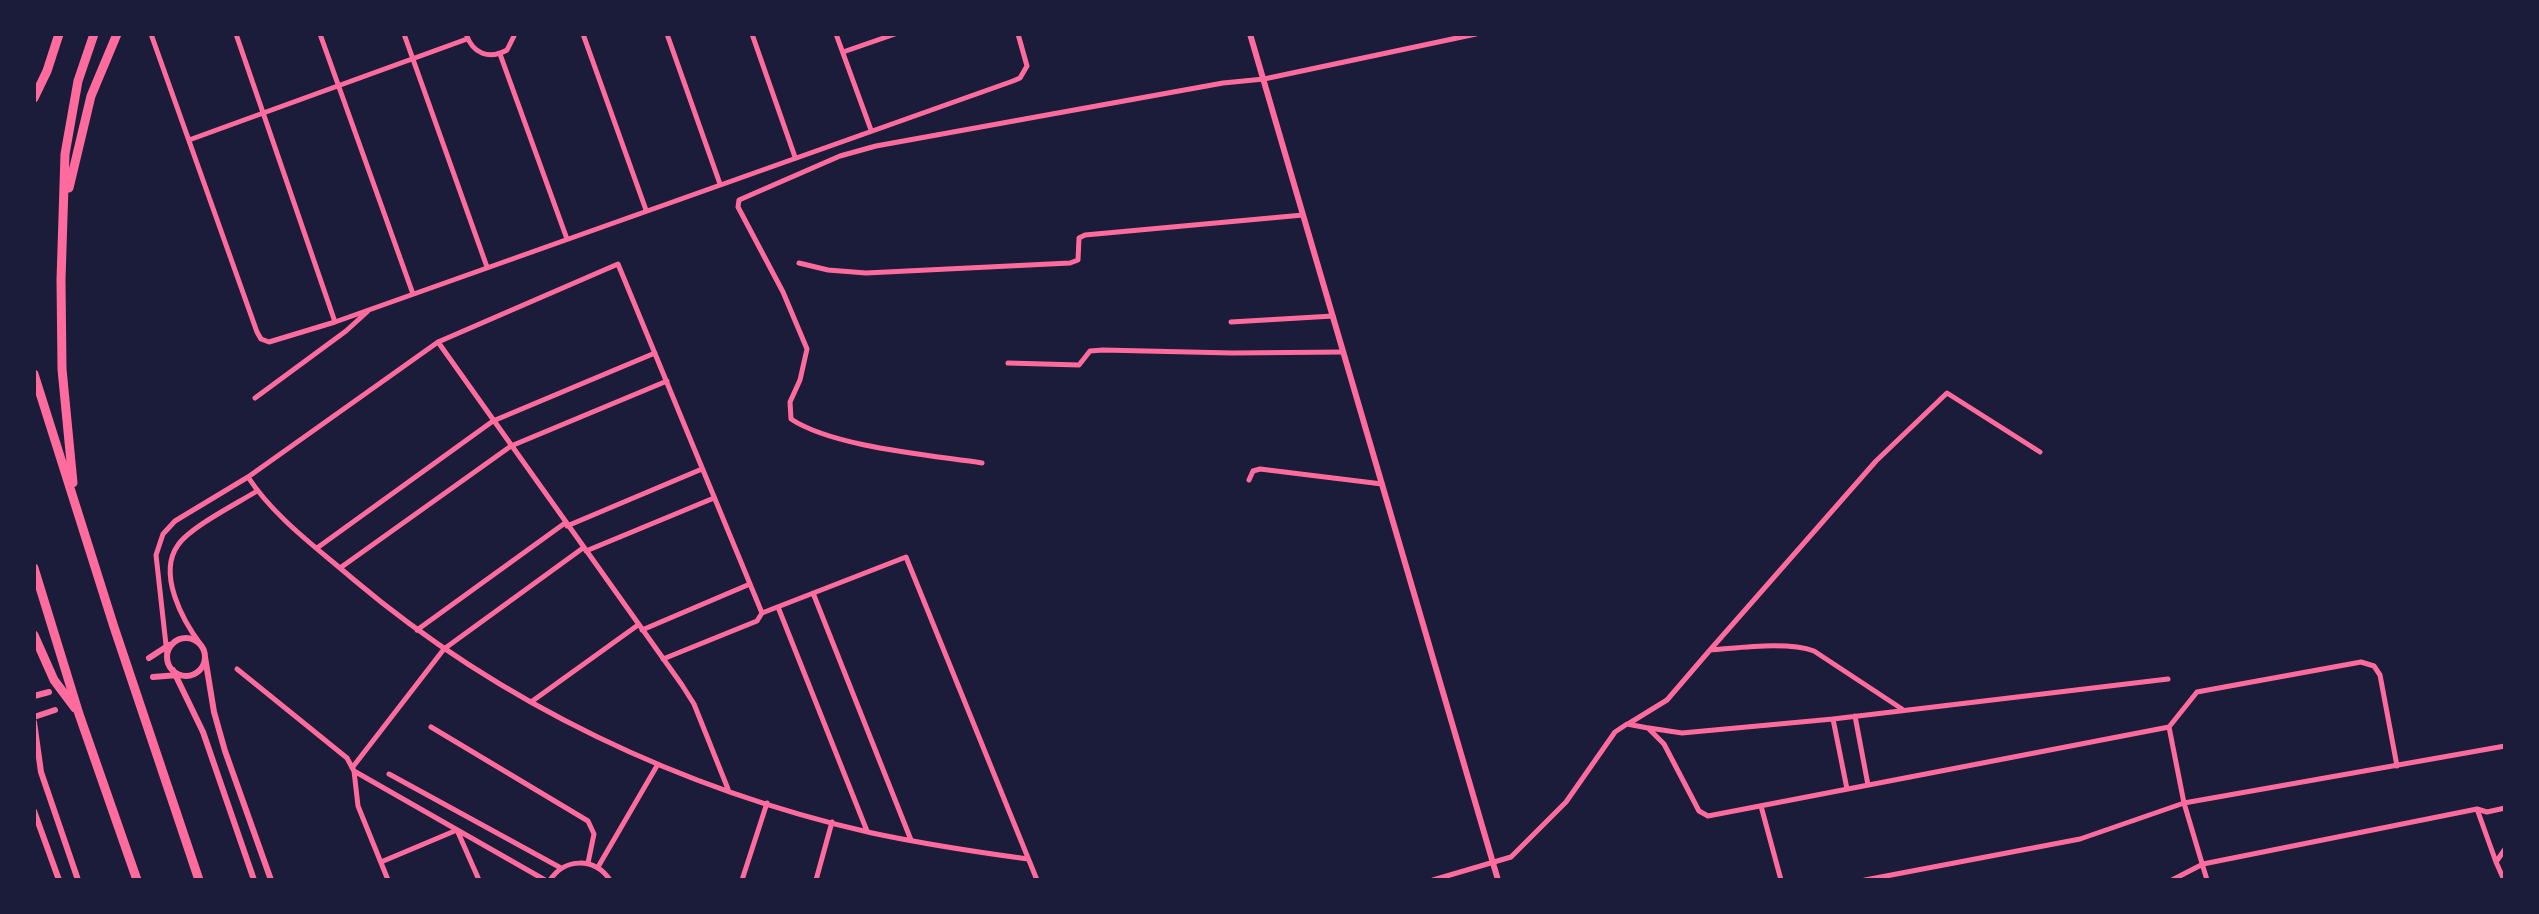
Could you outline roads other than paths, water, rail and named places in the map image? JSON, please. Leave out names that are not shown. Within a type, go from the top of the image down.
[{"type":"highway","points":[[34,98],[59,34]]},
{"type":"highway","points":[[75,502],[62,369],[65,154],[78,81],[94,34]]},
{"type":"highway","points":[[65,203],[91,96],[117,34]]},
{"type":"highway","points":[[34,374],[199,880]]},
{"type":"highway","points":[[34,568],[79,714],[137,880]]},
{"type":"highway","points":[[34,635],[54,680],[79,714]]},
{"type":"street","points":[[151,34],[258,336],[269,342],[335,322],[1020,78],[1027,66],[1018,34]]},
{"type":"street","points":[[236,34],[335,322]]},
{"type":"street","points":[[320,34],[413,294]]},
{"type":"street","points":[[404,34],[487,267]]},
{"type":"street","points":[[189,140],[467,37],[484,55],[500,54],[512,44],[515,34]]},
{"type":"street","points":[[583,34],[646,210]]},
{"type":"street","points":[[667,34],[720,184]]},
{"type":"street","points":[[752,34],[795,157]]},
{"type":"street","points":[[836,34],[871,130]]},
{"type":"street","points":[[843,52],[895,34]]},
{"type":"street","points":[[1250,34],[1498,880]]},
{"type":"street","points":[[982,463],[836,438],[808,430],[791,419],[790,402],[800,380],[807,349],[783,292],[738,207],[739,200],[825,162],[861,150],[1223,83],[1264,79],[1476,34]]},
{"type":"street","points":[[500,54],[567,239]]},
{"type":"street","points":[[799,263],[828,270],[866,273],[1070,263],[1078,260],[1079,238],[1085,235],[1303,215]]},
{"type":"street","points":[[254,880],[203,732],[169,648],[155,563],[160,539],[175,521],[248,477],[438,342],[618,264],[762,613]]},
{"type":"street","points":[[255,398],[378,306]]},
{"type":"street","points":[[1231,322],[1333,316]]},
{"type":"street","points":[[438,342],[694,704],[729,790]]},
{"type":"street","points":[[1008,363],[1079,365],[1090,351],[1103,350],[1343,352]]},
{"type":"street","points":[[317,548],[493,421],[655,353]]},
{"type":"street","points":[[340,568],[511,446],[667,381]]},
{"type":"street","points":[[1433,880],[1511,857],[1566,802],[1615,732],[1667,700],[1876,461],[1947,393],[2040,452]]},
{"type":"street","points":[[417,630],[566,524],[702,469]]},
{"type":"street","points":[[1249,480],[1253,471],[1260,469],[1382,484]]},
{"type":"street","points":[[248,477],[257,491],[317,548],[417,630],[531,702],[658,764],[767,803],[867,831],[1028,859]]},
{"type":"street","points":[[257,491],[180,542],[172,572],[176,597],[205,657],[214,712],[225,751],[271,880]]},
{"type":"street","points":[[388,880],[358,806],[353,770],[444,649],[584,550],[714,498]]},
{"type":"street","points":[[663,659],[757,621],[762,613],[906,557],[1037,880]]},
{"type":"street","points":[[531,702],[640,627],[750,584]]},
{"type":"street","points":[[813,593],[911,840]]},
{"type":"street","points":[[778,607],[867,831]]},
{"type":"street","points":[[149,658],[184,638],[196,640],[201,645]]},
{"type":"street","points":[[1710,650],[1806,648],[1903,710]]},
{"type":"street","points":[[153,677],[198,672],[205,657]]},
{"type":"street","points":[[1648,728],[1664,744],[1699,811],[1708,816],[2169,727],[2197,692],[2361,662],[2374,666],[2380,675],[2397,766]]},
{"type":"street","points":[[237,669],[339,751],[353,770],[457,830],[548,880],[571,863],[588,863],[598,867],[610,880]]},
{"type":"street","points":[[1627,724],[1682,733],[1833,719],[2168,679]]},
{"type":"street","points":[[34,696],[49,692]]},
{"type":"street","points":[[55,710],[34,719],[41,772],[78,880]]},
{"type":"street","points":[[1855,716],[1868,785]]},
{"type":"street","points":[[1833,719],[1847,789]]},
{"type":"street","points":[[431,727],[588,821],[594,834],[588,863]]},
{"type":"street","points":[[2169,727],[2184,803],[2207,880]]},
{"type":"street","points":[[1865,880],[2080,839],[2184,803],[2505,746]]},
{"type":"street","points":[[598,867],[658,764]]},
{"type":"street","points":[[389,774],[561,868]]},
{"type":"street","points":[[742,880],[767,803]]},
{"type":"street","points":[[1761,806],[1781,880]]},
{"type":"street","points":[[2172,880],[2203,864],[2477,809],[2487,812],[2505,808]]},
{"type":"street","points":[[2477,809],[2504,880]]},
{"type":"street","points":[[34,811],[59,880]]},
{"type":"street","points":[[816,880],[832,822]]},
{"type":"street","points":[[381,862],[457,830]]},
{"type":"street","points":[[457,830],[479,880]]},
{"type":"street","points":[[2496,862],[2505,849]]}]
